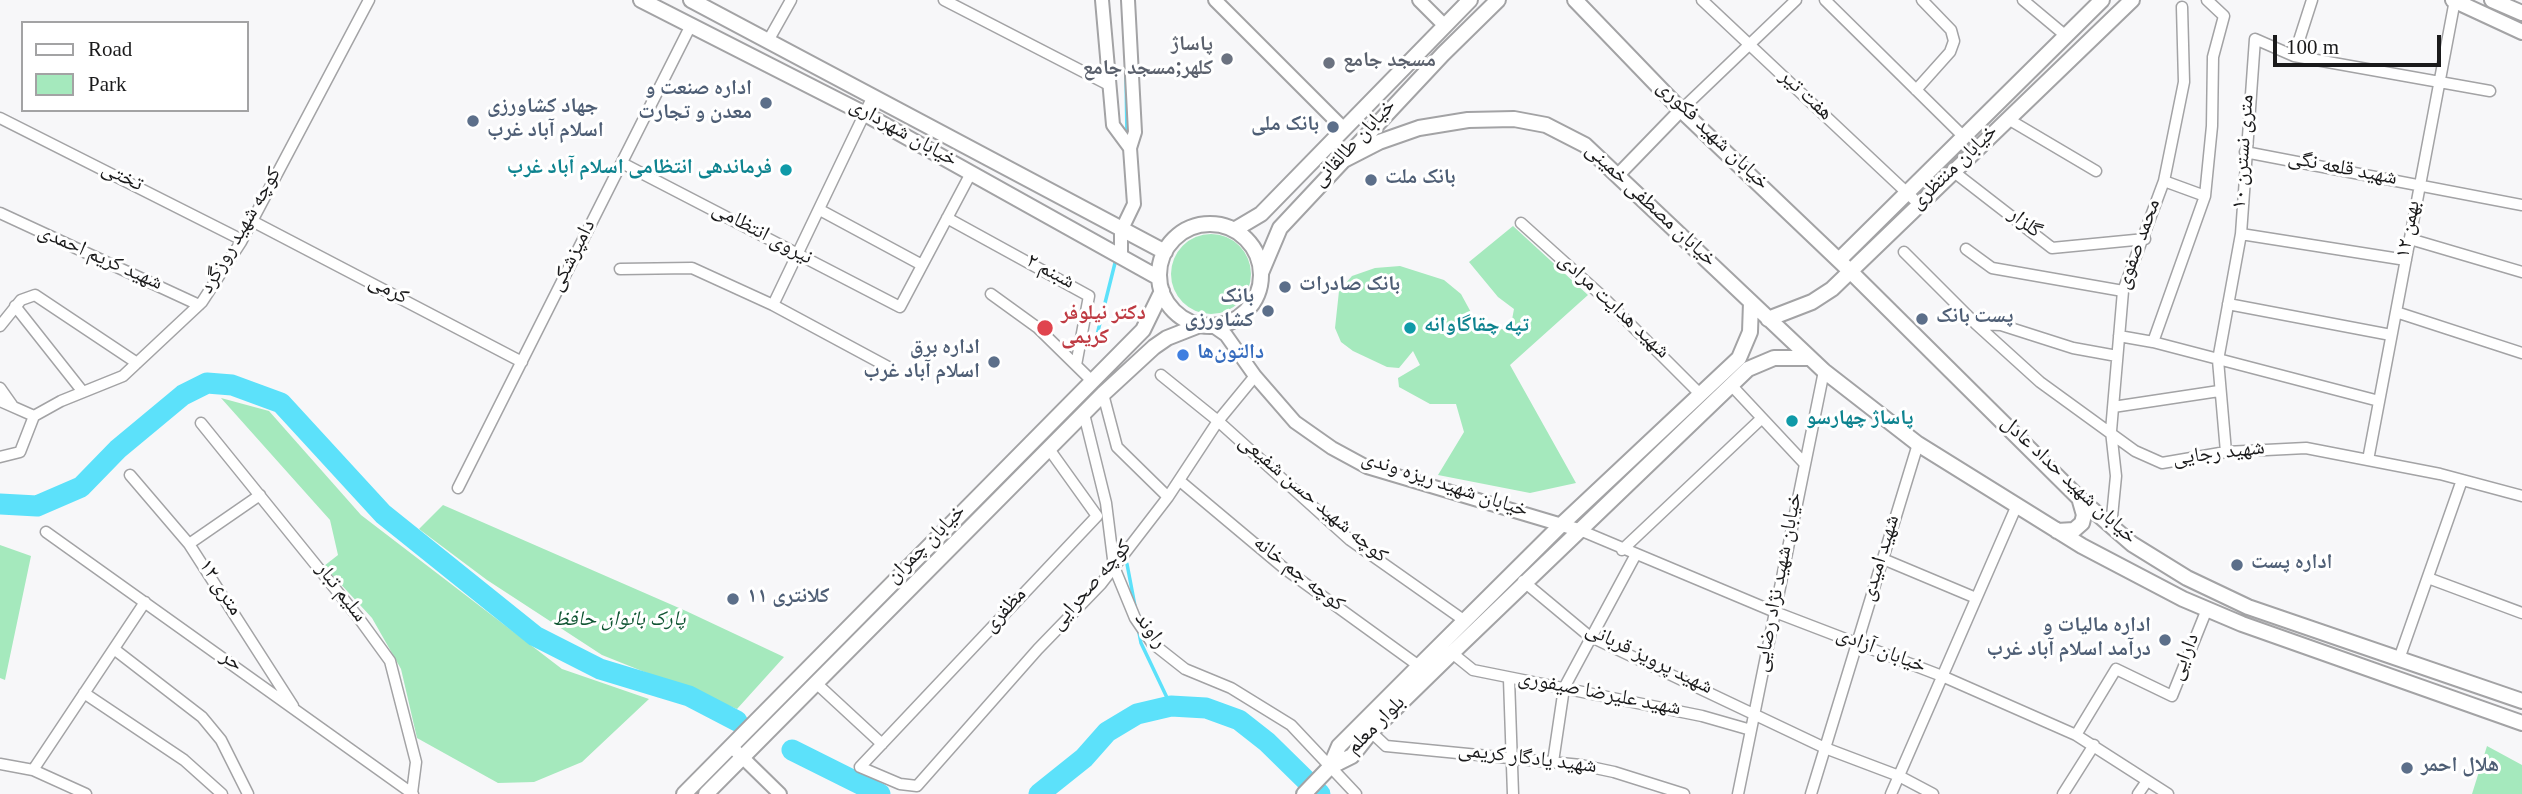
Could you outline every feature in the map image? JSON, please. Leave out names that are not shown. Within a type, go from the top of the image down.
[{"type":"main road","name":"خیابان شهرداری","points":[[641,0],[865,114],[1121,257],[1160,284]]},
{"type":"main road","name":"خیابان شهرداری","points":[[691,0],[1121,231],[1165,252]]},
{"type":"main road","name":"خیابان طالقانی","points":[[1234,230],[1261,214],[1470,0]]},
{"type":"main road","name":"خیابان طالقانی","points":[[1262,273],[1280,228],[1443,54],[1499,0]]},
{"type":"main road","name":"خیابان شهید فکوری","points":[[1575,0],[1681,110],[1850,271]]},
{"type":"main road","name":"خیابان منتظری","points":[[1839,260],[2102,0]]},
{"type":"main road","name":"خیابان منتظری","points":[[1768,319],[1812,302],[1832,289],[2132,0]]},
{"type":"main road","points":[[2454,0],[2522,32]]},
{"type":"main road","points":[[2492,0],[2522,13]]},
{"type":"main road","name":"خیابان مصطفی خمینی","points":[[1342,161],[1379,142],[1419,128],[1468,120],[1514,119],[1546,125],[1585,145],[1808,358]]},
{"type":"main road","points":[[1280,194],[1281,206],[1296,210]]},
{"type":"main road","points":[[1221,226],[1234,230],[1253,248],[1262,273],[1260,286],[1248,310],[1238,318],[1206,326],[1176,313],[1160,284],[1165,252],[1183,232],[1195,227],[1221,226]]},
{"type":"main road","name":"خیابان شهید حداد عادل","points":[[1850,271],[2079,498],[2132,544],[2187,579],[2248,607],[2522,701]]},
{"type":"main road","name":"خیابان چمران","points":[[684,794],[1143,330],[1160,284]]},
{"type":"main road","name":"بلوار معلم","points":[[1330,767],[1339,746],[1419,666],[1562,524],[1739,358],[1746,347],[1752,318],[1751,302]]},
{"type":"main road","name":"خیابان چمران","points":[[706,794],[1103,394],[1154,347],[1206,326]]},
{"type":"main road","name":"بلوار معلم","points":[[1330,767],[1352,756],[1371,732],[1452,653],[1732,386],[1761,362],[1790,356],[1808,358]]},
{"type":"main road","name":"خیابان شهید حداد عادل","points":[[1808,358],[1918,444],[2116,565],[2207,609],[2522,723]]},
{"type":"main road","points":[[2057,531],[2074,530],[2082,523],[2084,516],[2079,498]]},
{"type":"main road","points":[[2116,565],[2111,546],[2115,542],[2132,544]]},
{"type":"main road","points":[[1304,794],[1330,767]]},
{"type":"street","name":"کوچه شهید روزگرد","points":[[34,416],[123,376],[199,305],[253,221],[369,0]]},
{"type":"street","points":[[768,41],[791,0]]},
{"type":"street","points":[[944,0],[1109,85]]},
{"type":"street","points":[[1102,0],[1113,125],[1130,148]]},
{"type":"street","points":[[1121,257],[1121,231],[1134,204],[1130,148],[1135,132],[1128,0]]},
{"type":"street","points":[[1215,0],[1344,129]]},
{"type":"street","points":[[1419,0],[1445,26]]},
{"type":"street","name":"هفت تیر","points":[[1702,0],[1920,205]]},
{"type":"street","points":[[1618,175],[1681,110],[1796,0]]},
{"type":"street","points":[[1825,0],[1964,137]]},
{"type":"street","points":[[1916,90],[1950,52],[1954,41],[1951,30],[1922,0]]},
{"type":"street","points":[[2023,0],[2066,36]]},
{"type":"street","points":[[2153,342],[2204,196],[2212,126],[2213,57],[2224,16],[2207,0]]},
{"type":"street","points":[[2294,56],[2312,0]]},
{"type":"street","name":"۱۲ بهمن","points":[[2368,460],[2454,0]]},
{"type":"street","name":"محمد صفوی","points":[[2111,527],[2116,476],[2111,431],[2123,291],[2145,239],[2164,181],[2184,82],[2182,8]]},
{"type":"street","name":"دامپزشکی","points":[[458,488],[691,25]]},
{"type":"street","name":"۱۰ متری نسترن","points":[[2226,452],[2218,360],[2241,234],[2255,39],[2294,56],[2490,91]]},
{"type":"street","points":[[773,304],[873,96]]},
{"type":"street","name":"تختی","points":[[0,118],[242,240]]},
{"type":"street","points":[[2008,119],[2096,171]]},
{"type":"street","name":"شهید قلعه نگی","points":[[2245,152],[2522,205]]},
{"type":"street","name":"نیروی انتظامی","points":[[622,163],[900,307],[922,265]]},
{"type":"street","name":"گلزار","points":[[1954,172],[2052,248],[2145,239]]},
{"type":"street","points":[[820,210],[922,265],[971,173]]},
{"type":"street","points":[[2164,181],[2204,196]]},
{"type":"street","name":"شهید کریم احمدی","points":[[0,213],[199,305]]},
{"type":"street","name":"شبنم ۲","points":[[947,218],[1090,296],[1076,365]]},
{"type":"street","name":"کرمی","points":[[253,221],[522,362]]},
{"type":"street","name":"شهید هدایت مرادی","points":[[1521,223],[1602,296],[1701,395]]},
{"type":"street","points":[[2241,234],[2406,260]]},
{"type":"street","points":[[2410,239],[2522,272]]},
{"type":"street","points":[[1966,249],[1992,268],[2123,291]]},
{"type":"street","name":"شهید رجایی","points":[[1904,252],[1976,324],[2040,382],[2135,451],[2162,463],[2226,452],[2306,448],[2462,480],[2522,496]]},
{"type":"street","points":[[620,268],[692,268],[773,304],[890,368]]},
{"type":"street","points":[[991,293],[1038,328],[1092,381]]},
{"type":"street","points":[[0,326],[15,306],[26,297],[35,295],[137,363]]},
{"type":"street","points":[[2228,304],[2392,335]]},
{"type":"street","points":[[15,306],[83,392]]},
{"type":"street","points":[[2396,312],[2522,353]]},
{"type":"street","points":[[1976,324],[2001,325],[2073,348],[2117,356]]},
{"type":"street","name":"خیابان شهید ریزه وندی","points":[[1206,326],[1226,335],[1255,376],[1295,422],[1367,467],[1443,492],[1581,531]]},
{"type":"street","points":[[2119,336],[2153,342],[2379,401]]},
{"type":"street","name":"خیابان شهید نژاد رضایی","points":[[1738,794],[1824,371]]},
{"type":"street","name":"کوچه شهید حسن شفیعی","points":[[1161,375],[1218,421],[1350,540],[1465,621]]},
{"type":"street","name":"کوچه صحرایی","points":[[860,767],[900,784],[917,786],[1114,567],[1180,481],[1218,421],[1255,376]]},
{"type":"street","points":[[1732,386],[1805,464]]},
{"type":"street","points":[[0,388],[15,407]]},
{"type":"street","points":[[2113,407],[2220,391]]},
{"type":"street","points":[[1103,394],[1117,447],[1168,497]]},
{"type":"street","points":[[0,401],[34,416],[20,453],[0,457]]},
{"type":"street","name":"راوند","points":[[1084,414],[1107,503],[1114,567],[1135,618],[1152,643],[1185,668],[1231,688],[1291,725],[1356,794]]},
{"type":"street","points":[[1622,550],[1762,418]]},
{"type":"street","name":"سلیم تبار","points":[[201,423],[390,661],[416,762],[413,794]]},
{"type":"street","name":"شهید امیدی","points":[[1811,794],[1918,444]]},
{"type":"street","name":"مظفری","points":[[860,767],[1097,516],[1049,449]]},
{"type":"street","name":"۱۲ متری","points":[[130,475],[189,544],[296,710]]},
{"type":"street","points":[[2399,659],[2462,480]]},
{"type":"street","name":"کوچه جم خانه","points":[[1180,481],[1285,569],[1419,666]]},
{"type":"street","points":[[189,544],[260,495]]},
{"type":"street","points":[[1891,794],[2017,505]]},
{"type":"street","name":"خیابان آزادی","points":[[1581,531],[1635,556],[1942,676],[2076,735],[2168,794]]},
{"type":"street","name":"حر","points":[[46,532],[413,794]]},
{"type":"street","points":[[1553,762],[1564,688],[1635,556]]},
{"type":"street","points":[[1883,559],[1976,598]]},
{"type":"street","name":"شهید پرویز قربانی","points":[[1516,572],[1526,584],[1590,636],[1825,748],[1899,776],[1933,794]]},
{"type":"street","points":[[2428,578],[2522,612]]},
{"type":"street","points":[[33,770],[145,602]]},
{"type":"street","name":"دارایی","points":[[2076,735],[2116,669],[2172,696],[2207,609]]},
{"type":"street","points":[[114,649],[202,717],[221,740],[248,794]]},
{"type":"street","name":"شهید علیرضا صیفوری","points":[[1452,653],[1473,670],[1702,716],[1751,730]]},
{"type":"street","points":[[1509,679],[1513,794]]},
{"type":"street","points":[[816,683],[882,744]]},
{"type":"street","points":[[84,693],[184,760],[222,794]]},
{"type":"street","name":"شهید یادگار کریمی","points":[[1371,732],[1386,746],[1553,762],[1614,772],[1684,794]]},
{"type":"street","points":[[2063,794],[2094,745]]},
{"type":"street","points":[[731,746],[780,794]]},
{"type":"street","points":[[0,764],[33,770],[86,794]]},
{"type":"street","points":[[2138,794],[2147,781]]},
{"type":"green space","points":[[1513,226],[1588,295],[1510,365],[1576,483],[1530,493],[1438,475],[1464,432],[1456,404],[1430,404],[1399,387],[1398,378],[1420,365],[1413,351],[1399,368],[1387,367],[1353,351],[1341,342],[1335,328],[1339,291],[1352,276],[1375,268],[1400,266],[1444,280],[1461,294],[1479,327],[1510,330],[1514,309],[1498,297],[1469,262]]},
{"type":"green space","points":[[1211,234],[1226,237],[1239,246],[1248,259],[1251,274],[1248,289],[1239,302],[1226,311],[1211,314],[1196,311],[1183,302],[1174,289],[1171,274],[1174,259],[1183,246],[1196,237]]},
{"type":"green space","points":[[221,398],[269,411],[361,515],[562,669],[649,699],[582,762],[534,782],[498,783],[417,738],[401,669],[372,618],[324,566],[338,555],[330,520]]},
{"type":"green space","name":"پارک بانوان حافظ","points":[[443,505],[686,611],[784,657],[737,709],[602,655],[487,580],[419,529]]},
{"type":"green space","points":[[0,545],[31,556],[5,680],[0,678]]},
{"type":"green space","points":[[2487,746],[2522,765],[2522,794],[2472,794]]},
{"type":"waterway","points":[[1126,76],[1127,138]]},
{"type":"waterway","points":[[1095,343],[1116,259]]},
{"type":"waterway","points":[[0,504],[37,506],[81,487],[118,449],[183,395],[207,383],[232,385],[281,403],[383,514],[535,636],[600,669],[689,696],[737,721]]},
{"type":"waterway","points":[[1127,564],[1135,606]]},
{"type":"waterway","points":[[1138,628],[1141,643],[1171,706]]},
{"type":"waterway","points":[[1039,794],[1084,758],[1107,732],[1137,714],[1171,706],[1206,708],[1239,720],[1267,742],[1320,794]]},
{"type":"waterway","points":[[792,750],[880,794]]},
{"type":"place","name":"پاساژ کلهر;مسجد جامع","points":[[1227,59]]},
{"type":"place","name":"مسجد جامع","points":[[1329,63]]},
{"type":"place","name":"اداره صنعت و معدن و تجارت","points":[[766,103]]},
{"type":"place","name":"جهاد کشاورزی اسلام آباد غرب","points":[[473,121]]},
{"type":"place","name":"بانک ملی","points":[[1333,127]]},
{"type":"place","name":"فرماندهی انتظامی اسلام آباد غرب","points":[[786,170]]},
{"type":"place","name":"بانک ملت","points":[[1371,180]]},
{"type":"place","name":"بانک صادرات","points":[[1285,287]]},
{"type":"place","name":"بانک کشاورزی","points":[[1268,311]]},
{"type":"place","name":"پست بانک","points":[[1922,319]]},
{"type":"place","name":"دکتر نیلوفر کریمی","points":[[1045,328]]},
{"type":"place","name":"تپه چقاگاوانه","points":[[1410,328]]},
{"type":"place","name":"دالتون‌ها","points":[[1183,355]]},
{"type":"place","name":"اداره برق اسلام آباد غرب","points":[[994,362]]},
{"type":"place","name":"پاساژ چهارسو","points":[[1792,421]]},
{"type":"place","name":"اداره پست","points":[[2237,565]]},
{"type":"place","name":"کلانتری ۱۱","points":[[733,599]]},
{"type":"place","name":"اداره مالیات و درآمد اسلام آباد غرب","points":[[2165,640]]},
{"type":"place","name":"هلال احمر","points":[[2407,768]]}]
